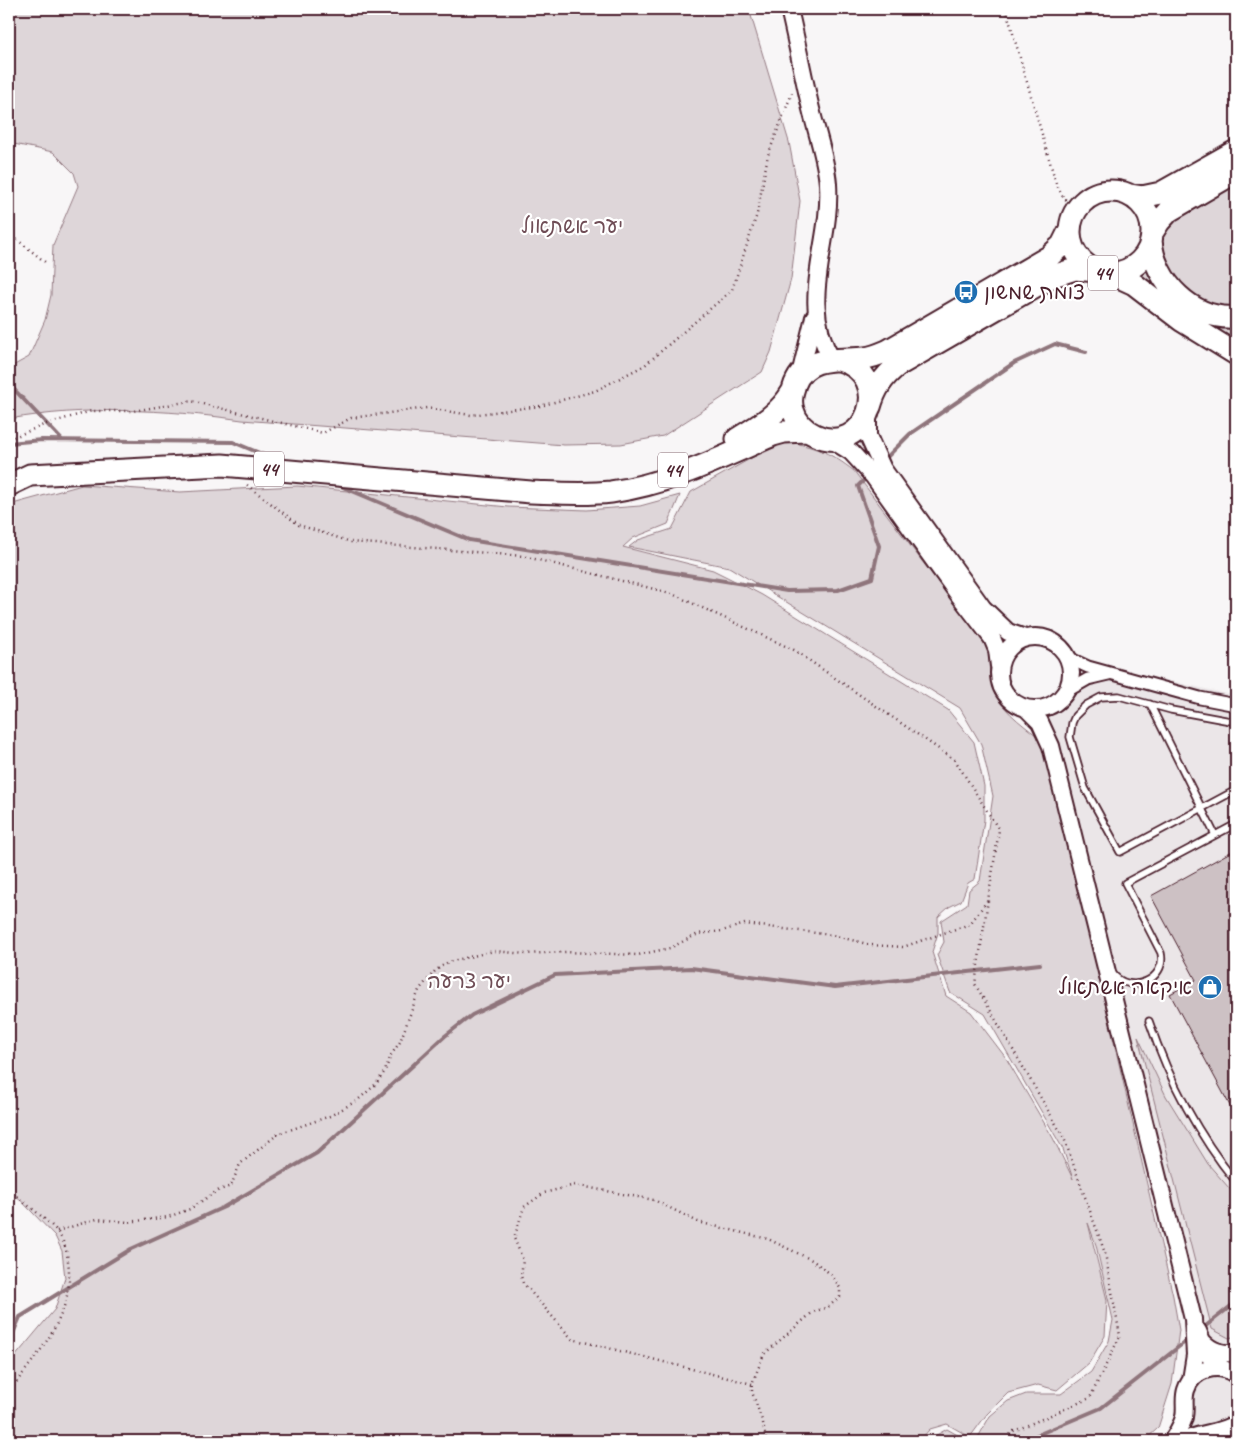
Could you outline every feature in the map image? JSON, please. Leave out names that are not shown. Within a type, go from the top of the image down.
[{"type":"highway","name":"44","points":[[531,492],[602,487],[648,478],[673,470],[726,446],[756,428],[785,404],[796,383],[814,363],[871,357],[887,351],[1050,256],[1064,242],[1073,220],[1088,198],[1112,191],[1142,197],[1161,193],[1236,151]]},
{"type":"highway","name":"44","points":[[9,485],[30,476],[222,465],[531,492],[581,494],[611,492],[644,486],[671,478],[784,432],[806,431],[830,439],[842,438],[862,424],[879,384],[897,366],[1053,276],[1075,269],[1103,272],[1129,269],[1139,262],[1147,252],[1159,222],[1170,211],[1236,172]]},
{"type":"highway","points":[[1129,195],[1145,209],[1150,220],[1152,250],[1158,269],[1170,287],[1195,308],[1216,316],[1236,317]]},
{"type":"highway","name":"44","points":[[1073,220],[1072,244],[1077,255],[1086,264],[1103,272]]},
{"type":"highway","points":[[1103,272],[1134,284],[1181,320],[1236,354]]},
{"type":"highway","points":[[835,360],[851,365],[864,377],[869,388],[869,410]]},
{"type":"highway","points":[[796,383],[793,410],[798,422],[806,431]]},
{"type":"street","points":[[789,9],[828,184],[827,216],[819,261],[811,336],[796,383]]},
{"type":"street","points":[[816,300],[818,322],[824,344],[835,360]]},
{"type":"street","points":[[869,410],[868,436],[875,467],[958,594],[992,638],[998,650],[999,678],[1005,694],[1012,702],[1027,709],[1040,722],[1051,746],[1193,1319],[1201,1340],[1212,1360],[1230,1369]]},
{"type":"street","points":[[830,439],[875,467],[983,608],[1008,632],[1025,638],[1048,639],[1058,645],[1073,660],[1083,665],[1200,698],[1236,705]]},
{"type":"street","points":[[999,666],[1003,655],[1010,647],[1025,638]]},
{"type":"street","points":[[1051,746],[1055,710],[1072,674],[1070,663],[1065,653]]},
{"type":"street","points":[[1027,709],[1045,708],[1093,677],[1115,673]]},
{"type":"street","points":[[1172,1441],[1184,1416],[1185,1393],[1192,1380],[1195,1349],[1193,1319]]},
{"type":"street","points":[[1201,1340],[1212,1350],[1236,1353]]},
{"type":"street","points":[[1192,1380],[1203,1371],[1212,1368],[1230,1369]]},
{"type":"street","points":[[1185,1403],[1188,1412],[1197,1424],[1215,1430]]},
{"type":"street","points":[[1184,1441],[1215,1430],[1224,1429],[1236,1423]]},
{"type":"lane","points":[[1236,722],[1192,715],[1119,696],[1110,696],[1094,700],[1075,716],[1070,737],[1085,788],[1120,852],[1236,790]]},
{"type":"lane","points":[[1150,704],[1215,835]]},
{"type":"lane","points":[[1103,957],[1116,977],[1131,984],[1147,982],[1158,973],[1162,967],[1161,953],[1125,884],[1236,824]]},
{"type":"lane","points":[[1149,1021],[1164,1062],[1182,1100],[1215,1154],[1236,1182]]},
{"type":"path","points":[[1006,9],[1056,182],[1064,199],[1080,203],[1073,220]]},
{"type":"path","points":[[9,439],[46,424],[92,411],[133,411],[191,401],[323,433],[351,418],[427,408],[471,415],[540,406],[595,391],[645,365],[732,290],[757,214],[768,155],[803,71]]},
{"type":"path","points":[[9,233],[45,262]]},
{"type":"path","points":[[245,483],[299,525],[351,542],[523,556],[670,593],[794,650],[955,760],[999,830],[975,984],[1064,1138],[1106,1253],[1120,1336],[1090,1398],[1014,1431],[1003,1441]]},
{"type":"path","points":[[57,1231],[97,1219],[128,1222],[168,1217],[190,1208],[217,1191],[231,1186],[240,1164],[278,1134],[330,1116],[358,1100],[376,1084],[385,1071],[391,1055],[400,1042],[419,990],[435,971],[448,962],[494,951],[526,954],[566,952],[638,955],[670,948],[698,934],[722,931],[745,924],[832,934],[871,945],[902,947],[970,924],[988,899]]},
{"type":"path","points":[[752,1384],[572,1339],[523,1283],[521,1276],[523,1260],[514,1238],[524,1207],[544,1193],[575,1185],[654,1200],[698,1222],[768,1239],[812,1260],[832,1275],[840,1288],[840,1297],[828,1307],[813,1312],[769,1348],[764,1354],[752,1384],[752,1392],[763,1423],[766,1441]]},
{"type":"path","points":[[9,1190],[57,1231],[66,1250],[70,1274],[67,1301],[55,1330],[9,1392]]},
{"type":"shaded area","points":[[1118,669],[1236,696],[1236,1423],[1205,1434],[1190,1426],[1179,1399],[1185,1368],[1186,1326],[1046,750],[1048,716],[1055,697],[1080,674]]},
{"type":"green space","name":"יער אשתאול","points":[[9,9],[749,9],[789,142],[800,201],[791,279],[771,352],[762,372],[663,436],[621,444],[564,445],[242,420],[154,411],[67,412],[9,419],[9,368],[29,357],[45,320],[51,295],[53,245],[78,186],[74,173],[53,152],[9,143]]},
{"type":"green space","points":[[1236,184],[1236,307],[1225,307],[1205,301],[1187,290],[1179,282],[1172,274],[1166,262],[1160,238],[1171,221]]},
{"type":"green space","points":[[1149,262],[1155,277],[1236,324],[1236,343],[1135,278]]},
{"type":"green space","name":"יער צרעה","points":[[790,442],[824,452],[854,471],[989,650],[991,679],[1000,702],[1017,720],[1044,741],[1173,1296],[1179,1330],[1172,1384],[1158,1428],[1144,1441],[976,1441],[990,1416],[1008,1401],[1026,1394],[1061,1394],[1091,1372],[1109,1341],[1113,1320],[1096,1245],[1088,1223],[1107,1300],[1105,1336],[1089,1363],[1057,1390],[1038,1385],[1008,1393],[987,1414],[970,1437],[947,1424],[930,1429],[919,1441],[9,1441],[9,1367],[14,1358],[55,1309],[65,1278],[62,1251],[55,1236],[9,1188],[9,505],[82,485],[180,492],[297,486],[508,507],[587,510],[640,506],[680,495],[668,524],[633,538],[623,547],[713,570],[762,595],[948,710],[974,742],[984,786],[984,820],[975,879],[968,883],[961,901],[949,907],[938,917],[938,933],[932,952],[946,996],[971,1012],[1006,1058],[1053,1138],[1073,1179],[1063,1149],[985,1014],[950,992],[937,955],[944,942],[941,921],[967,904],[969,890],[980,881],[993,796],[981,744],[960,708],[729,567],[629,547],[638,540],[672,529],[691,492],[773,446]]},
{"type":"green space","points":[[1138,1037],[1166,1096],[1208,1164],[1236,1196],[1236,1336],[1229,1338],[1212,1329]]},
{"type":"green space","points":[[947,1429],[968,1441],[926,1441]]},
{"type":"building","name":"איקאה אשתאול","points":[[1236,849],[1236,1117],[1170,994],[1196,980],[1151,896]]},
{"type":"waterway","points":[[884,460],[910,434],[1014,363],[1055,344],[1086,352]]},
{"type":"waterway","points":[[9,384],[62,440]]},
{"type":"waterway","points":[[9,443],[42,440],[233,442],[276,460]]},
{"type":"waterway","points":[[338,485],[469,540],[787,591],[838,590],[872,578],[879,546],[858,486],[867,477]]},
{"type":"waterway","points":[[9,1343],[20,1317],[131,1249],[224,1207],[317,1153],[445,1036],[472,1015],[555,975],[691,968],[835,987],[1040,964]]},
{"type":"waterway","points":[[1202,1329],[1236,1302]]},
{"type":"waterway","points":[[1023,1441],[1101,1408],[1190,1338]]},
{"type":"place","name":"צומת שמשון","points":[[966,292]]},
{"type":"place","name":"איקאה אשתאול","points":[[1210,987]]}]
